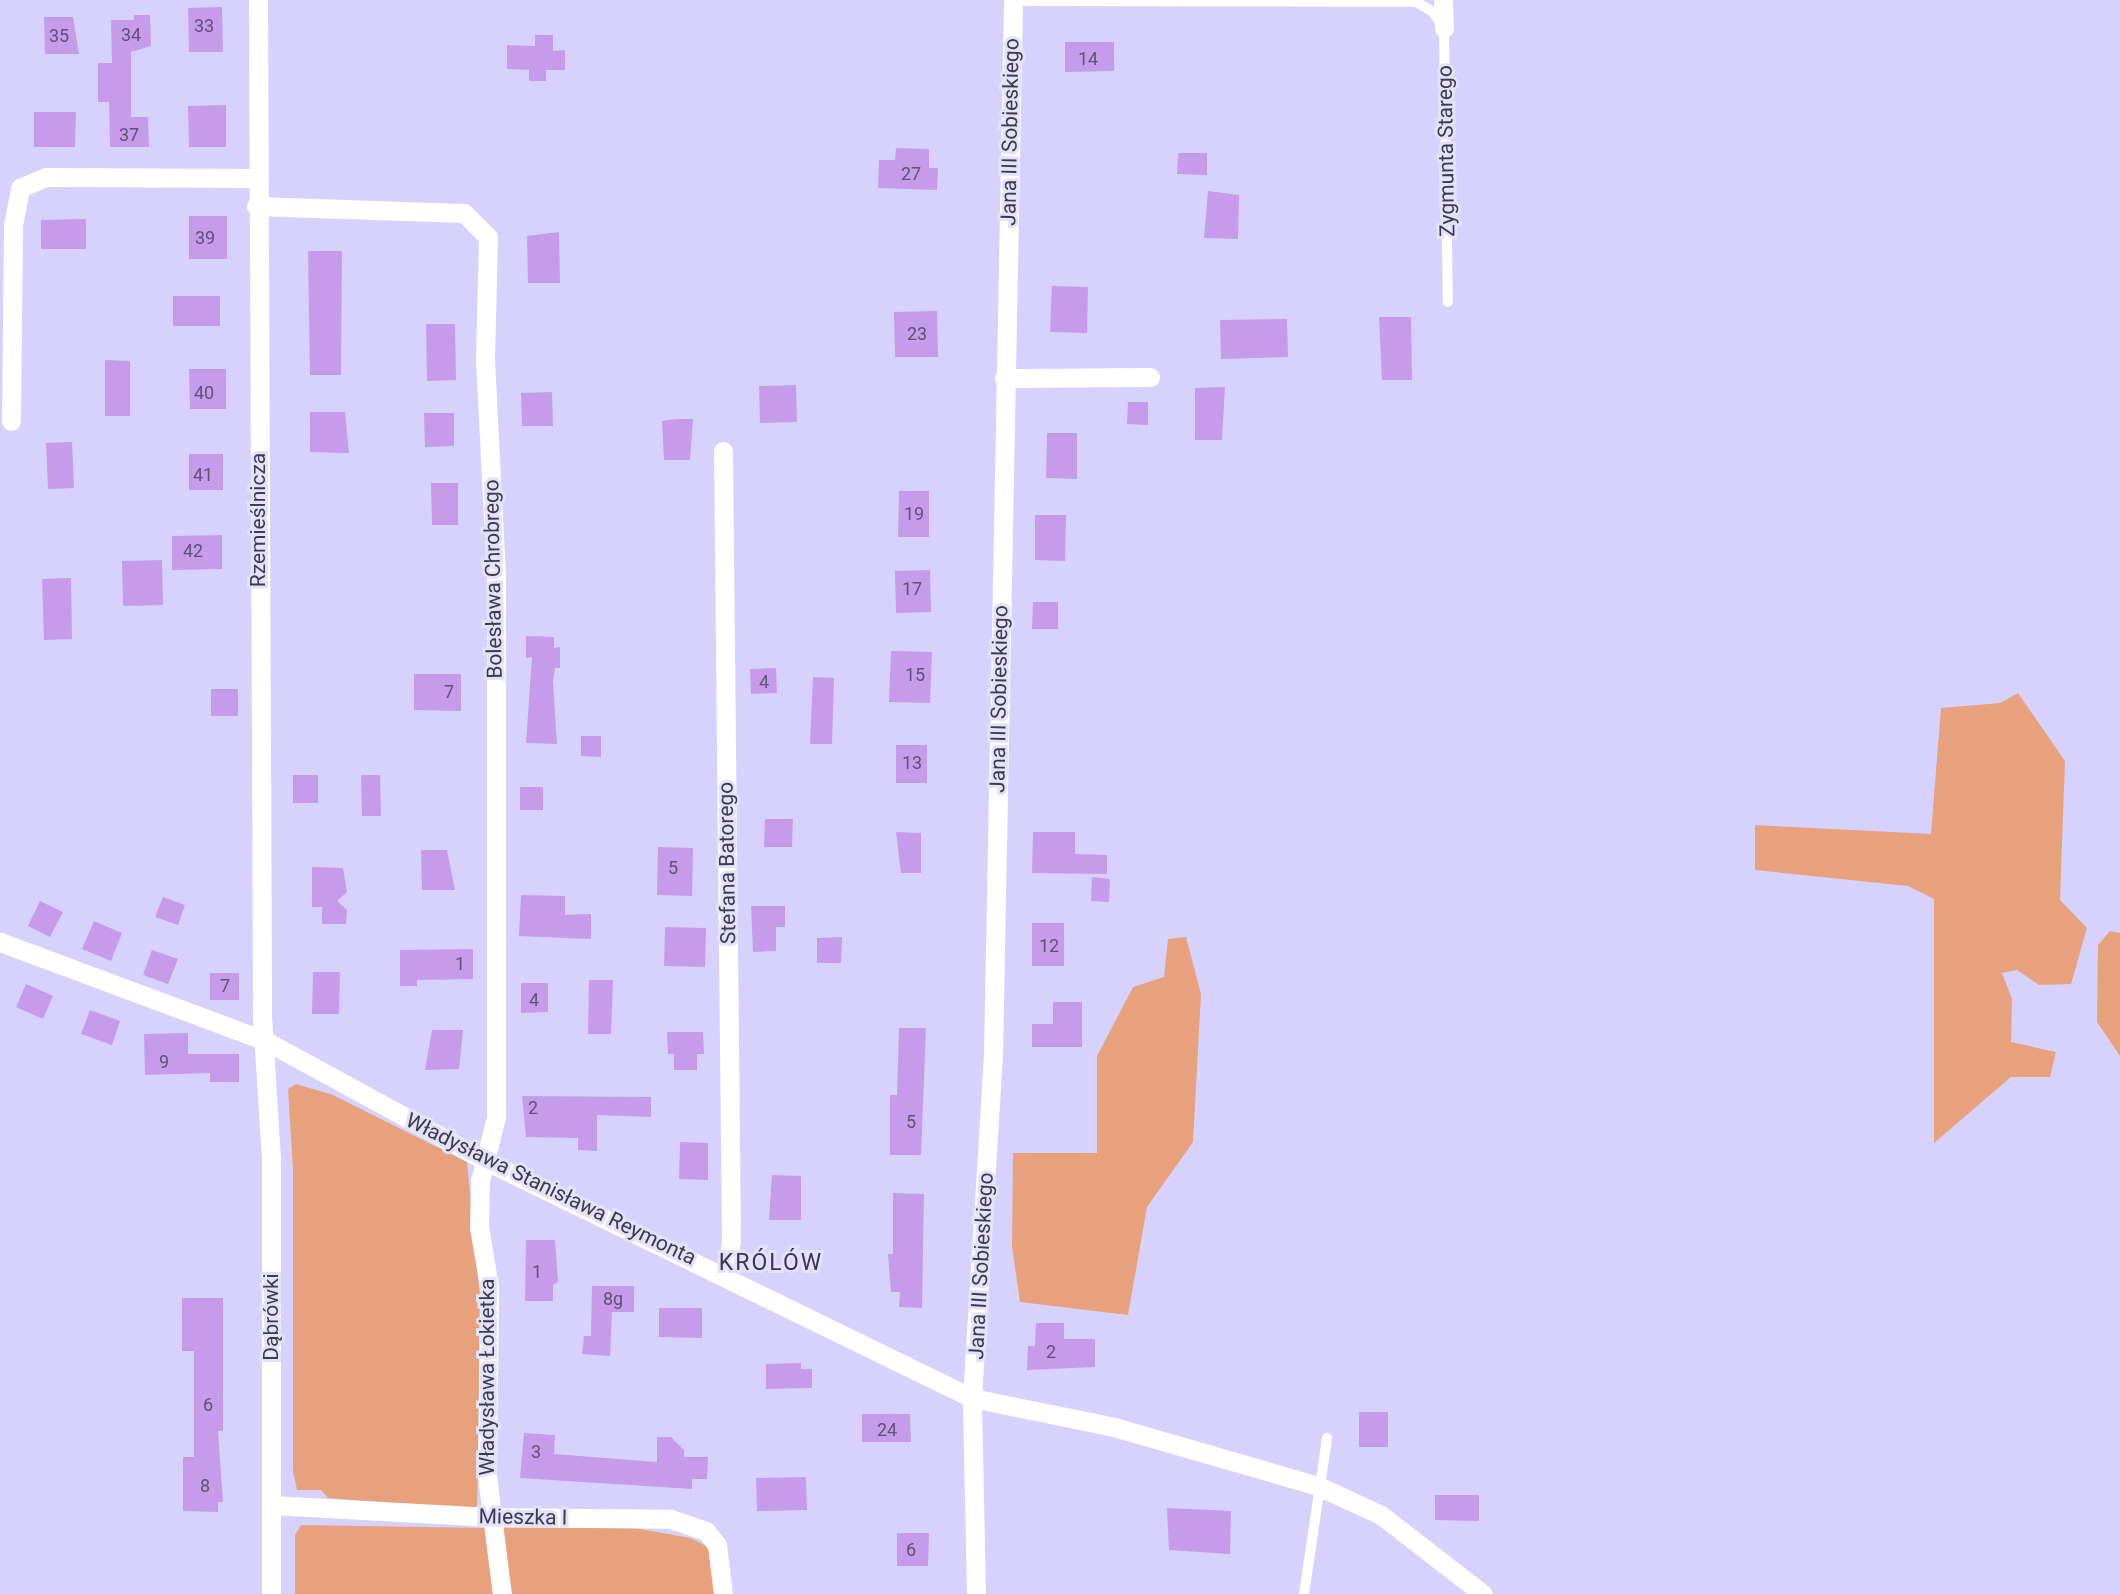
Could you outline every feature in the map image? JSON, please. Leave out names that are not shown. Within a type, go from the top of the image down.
[{"type":"street","name":"Rzemieślnicza","points":[[258,0],[256,178],[264,1040]]},
{"type":"street","name":"Jana III Sobieskiego","points":[[976,1594],[972,1398],[993,1054],[1013,0]]},
{"type":"street","name":"Zygmunta Starego","points":[[1443,0],[1444,28]]},
{"type":"street","points":[[11,421],[13,225],[20,188],[46,177],[256,178]]},
{"type":"street","name":"Bolesława Chrobrego","points":[[257,206],[464,213],[488,236],[485,359],[496,575],[496,1117],[488,1162]]},
{"type":"street","points":[[1004,379],[1150,377]]},
{"type":"street","name":"Stefana Batorego","points":[[723,452],[731,1240],[727,1275]]},
{"type":"street","name":"Władysława Stanisława Reymonta","points":[[0,942],[264,1040],[488,1162],[727,1275],[972,1398],[1114,1427],[1318,1486],[1381,1515],[1483,1594]]},
{"type":"street","name":"Dąbrówki","points":[[264,1040],[271,1157],[271,1594]]},
{"type":"street","name":"Władysława Łokietka","points":[[488,1162],[480,1181],[479,1227],[489,1287],[486,1476],[502,1594]]},
{"type":"street","name":"Mieszka I","points":[[271,1505],[492,1517],[671,1518],[705,1531],[717,1545],[723,1594]]},
{"type":"lane","points":[[1013,0],[1416,2],[1433,12],[1444,28]]},
{"type":"lane","name":"Zygmunta Starego","points":[[1444,28],[1448,302]]},
{"type":"lane","points":[[1304,1594],[1327,1438]]},
{"type":"shaded area","points":[[2018,693],[2065,761],[2060,900],[2087,928],[2071,984],[2039,985],[2017,970],[2002,973],[2012,999],[2011,1042],[2056,1052],[2050,1077],[2011,1077],[1934,1143],[1934,899],[1908,886],[1755,870],[1755,825],[1931,834],[1941,708],[2000,703]]},
{"type":"shaded area","points":[[2110,931],[2120,933],[2120,1056],[2097,1022],[2098,945]]},
{"type":"shaded area","points":[[1186,937],[1201,994],[1193,1142],[1147,1207],[1128,1315],[1020,1302],[1012,1247],[1013,1153],[1097,1153],[1097,1056],[1133,987],[1164,977],[1168,939]]},
{"type":"shaded area","points":[[296,1084],[333,1095],[467,1162],[481,1305],[477,1510],[328,1498],[321,1490],[297,1490],[293,1471],[293,1169],[288,1089]]},
{"type":"shaded area","points":[[301,1525],[486,1528],[493,1594],[295,1594],[295,1535]]},
{"type":"shaded area","points":[[623,1526],[691,1538],[708,1547],[716,1594],[507,1594],[498,1528]]},
{"type":"building","points":[[222,7],[223,52],[189,52],[188,8]]},
{"type":"building","points":[[134,15],[150,15],[151,46],[131,52],[131,117],[148,117],[149,147],[110,147],[109,102],[98,102],[98,63],[112,63],[111,20],[134,20]]},
{"type":"building","points":[[44,17],[73,17],[79,54],[45,54]]},
{"type":"building","points":[[535,35],[553,35],[553,51],[565,50],[565,70],[546,70],[546,81],[529,81],[529,70],[507,69],[507,45],[535,46]]},
{"type":"building","points":[[1065,42],[1114,42],[1114,71],[1065,72]]},
{"type":"building","points":[[226,105],[226,147],[189,147],[188,106]]},
{"type":"building","points":[[34,112],[76,112],[75,147],[34,147]]},
{"type":"building","points":[[896,148],[929,149],[929,168],[938,168],[937,190],[878,188],[879,160],[895,160]]},
{"type":"building","points":[[1178,153],[1207,153],[1207,175],[1177,174]]},
{"type":"building","points":[[1208,191],[1239,195],[1238,239],[1204,238]]},
{"type":"building","points":[[189,216],[227,216],[227,259],[189,259]]},
{"type":"building","points":[[86,219],[86,249],[41,249],[41,220]]},
{"type":"building","points":[[559,232],[560,283],[528,283],[527,236]]},
{"type":"building","points":[[308,251],[342,251],[341,375],[310,375]]},
{"type":"building","points":[[1052,286],[1088,287],[1087,333],[1050,332]]},
{"type":"building","points":[[173,296],[220,296],[220,326],[173,326]]},
{"type":"building","points":[[937,311],[938,357],[895,357],[894,312]]},
{"type":"building","points":[[1379,317],[1411,317],[1412,380],[1382,380]]},
{"type":"building","points":[[1287,319],[1288,357],[1221,359],[1220,320]]},
{"type":"building","points":[[426,324],[455,324],[456,380],[427,381]]},
{"type":"building","points":[[105,360],[130,361],[130,416],[105,416]]},
{"type":"building","points":[[189,369],[226,369],[226,409],[190,409]]},
{"type":"building","points":[[796,385],[797,422],[760,423],[759,386]]},
{"type":"building","points":[[1225,387],[1222,440],[1195,440],[1195,388]]},
{"type":"building","points":[[552,392],[553,426],[522,426],[521,393]]},
{"type":"building","points":[[1128,402],[1148,402],[1148,425],[1127,424]]},
{"type":"building","points":[[310,412],[345,412],[349,453],[310,452]]},
{"type":"building","points":[[424,413],[454,413],[454,446],[425,447]]},
{"type":"building","points":[[693,419],[690,460],[664,460],[662,421]]},
{"type":"building","points":[[1047,433],[1077,433],[1077,479],[1046,478]]},
{"type":"building","points":[[72,442],[74,488],[48,489],[46,443]]},
{"type":"building","points":[[189,454],[223,454],[223,490],[189,490]]},
{"type":"building","points":[[431,483],[458,483],[458,525],[432,525]]},
{"type":"building","points":[[899,491],[929,491],[929,537],[898,537]]},
{"type":"building","points":[[1035,515],[1066,515],[1065,561],[1035,560]]},
{"type":"building","points":[[222,535],[222,569],[172,570],[172,536]]},
{"type":"building","points":[[162,560],[163,605],[123,606],[122,561]]},
{"type":"building","points":[[930,570],[931,612],[896,613],[895,571]]},
{"type":"building","points":[[71,578],[72,639],[44,640],[42,579]]},
{"type":"building","points":[[1033,602],[1058,602],[1058,629],[1032,629]]},
{"type":"building","points":[[526,636],[554,637],[554,648],[560,647],[560,668],[555,668],[553,681],[557,744],[526,743],[532,657],[526,658]]},
{"type":"building","points":[[891,651],[932,652],[930,703],[889,702]]},
{"type":"building","points":[[776,668],[777,693],[751,694],[750,669]]},
{"type":"building","points":[[414,674],[461,674],[461,711],[414,710]]},
{"type":"building","points":[[813,677],[834,678],[832,744],[810,744]]},
{"type":"building","points":[[211,689],[238,689],[238,716],[211,716]]},
{"type":"building","points":[[581,736],[601,736],[601,757],[581,756]]},
{"type":"building","points":[[896,745],[927,745],[927,783],[896,783]]},
{"type":"building","points":[[293,775],[318,775],[318,803],[293,803]]},
{"type":"building","points":[[361,775],[380,775],[381,816],[362,816]]},
{"type":"building","points":[[520,787],[543,787],[543,810],[520,810]]},
{"type":"building","points":[[765,819],[793,819],[792,847],[764,847]]},
{"type":"building","points":[[896,832],[921,833],[921,873],[901,873]]},
{"type":"building","points":[[1033,832],[1075,832],[1075,854],[1107,855],[1107,874],[1032,873]]},
{"type":"building","points":[[658,847],[693,848],[692,896],[657,895]]},
{"type":"building","points":[[421,850],[447,850],[455,890],[422,890]]},
{"type":"building","points":[[312,867],[343,868],[347,892],[337,901],[347,910],[346,924],[322,924],[322,907],[312,907]]},
{"type":"building","points":[[1092,877],[1110,879],[1109,902],[1091,901]]},
{"type":"building","points":[[521,895],[565,896],[565,915],[591,914],[591,939],[519,936]]},
{"type":"building","points":[[163,897],[185,905],[178,925],[155,917]]},
{"type":"building","points":[[40,901],[63,912],[50,937],[28,926]]},
{"type":"building","points":[[751,906],[785,906],[785,927],[776,927],[776,951],[753,952]]},
{"type":"building","points":[[94,921],[122,933],[111,961],[82,949]]},
{"type":"building","points":[[1032,923],[1064,923],[1064,966],[1032,966]]},
{"type":"building","points":[[665,927],[706,928],[705,967],[664,966]]},
{"type":"building","points":[[842,937],[841,963],[817,963],[817,938]]},
{"type":"building","points":[[473,949],[473,979],[417,980],[417,986],[400,986],[400,950]]},
{"type":"building","points":[[152,950],[178,959],[168,984],[143,975]]},
{"type":"building","points":[[313,972],[340,972],[339,1014],[312,1014]]},
{"type":"building","points":[[210,973],[239,973],[239,1000],[210,1000]]},
{"type":"building","points":[[589,980],[613,980],[611,1034],[588,1034]]},
{"type":"building","points":[[521,983],[548,983],[548,1012],[521,1013]]},
{"type":"building","points":[[26,984],[53,996],[43,1019],[16,1007]]},
{"type":"building","points":[[1053,1002],[1082,1002],[1082,1047],[1032,1047],[1032,1024],[1053,1024]]},
{"type":"building","points":[[90,1010],[120,1021],[112,1045],[81,1034]]},
{"type":"building","points":[[899,1028],[926,1028],[921,1155],[890,1155],[890,1095],[897,1095]]},
{"type":"building","points":[[432,1030],[463,1030],[459,1069],[425,1070]]},
{"type":"building","points":[[667,1032],[703,1032],[704,1054],[697,1054],[697,1070],[674,1070],[674,1054],[668,1054]]},
{"type":"building","points":[[188,1033],[188,1054],[239,1054],[239,1082],[210,1082],[210,1073],[145,1075],[144,1034]]},
{"type":"building","points":[[522,1096],[651,1097],[651,1117],[597,1115],[597,1151],[578,1150],[578,1138],[526,1137]]},
{"type":"building","points":[[680,1142],[708,1143],[708,1180],[679,1179]]},
{"type":"building","points":[[772,1175],[801,1176],[801,1220],[769,1220]]},
{"type":"building","points":[[893,1193],[924,1194],[922,1308],[899,1307],[900,1292],[891,1292],[888,1254],[893,1254]]},
{"type":"building","points":[[526,1240],[555,1240],[558,1282],[553,1285],[553,1301],[525,1301]]},
{"type":"building","points":[[592,1286],[634,1286],[634,1312],[612,1312],[610,1356],[582,1354],[584,1336],[591,1336]]},
{"type":"building","points":[[182,1298],[223,1298],[223,1431],[218,1431],[223,1502],[218,1502],[218,1512],[183,1511],[183,1457],[194,1457],[194,1351],[182,1351]]},
{"type":"building","points":[[659,1308],[702,1308],[702,1338],[659,1337]]},
{"type":"building","points":[[1036,1323],[1064,1323],[1064,1339],[1095,1339],[1095,1367],[1027,1370],[1028,1346],[1035,1346]]},
{"type":"building","points":[[801,1363],[801,1369],[812,1369],[812,1388],[766,1389],[766,1364]]},
{"type":"building","points":[[1359,1412],[1388,1412],[1388,1447],[1359,1447]]},
{"type":"building","points":[[862,1414],[910,1414],[911,1442],[862,1442]]},
{"type":"building","points":[[524,1433],[555,1435],[554,1454],[657,1462],[657,1437],[671,1437],[684,1450],[684,1457],[708,1457],[707,1479],[692,1479],[692,1489],[520,1478]]},
{"type":"building","points":[[806,1477],[807,1510],[757,1511],[756,1478]]},
{"type":"building","points":[[1435,1495],[1479,1495],[1479,1521],[1435,1520]]},
{"type":"building","points":[[1167,1508],[1231,1511],[1230,1554],[1169,1550]]},
{"type":"building","points":[[897,1533],[929,1533],[928,1566],[897,1566]]},
{"type":"district","name":"KRÓLÓW","points":[[771,1263]]}]
